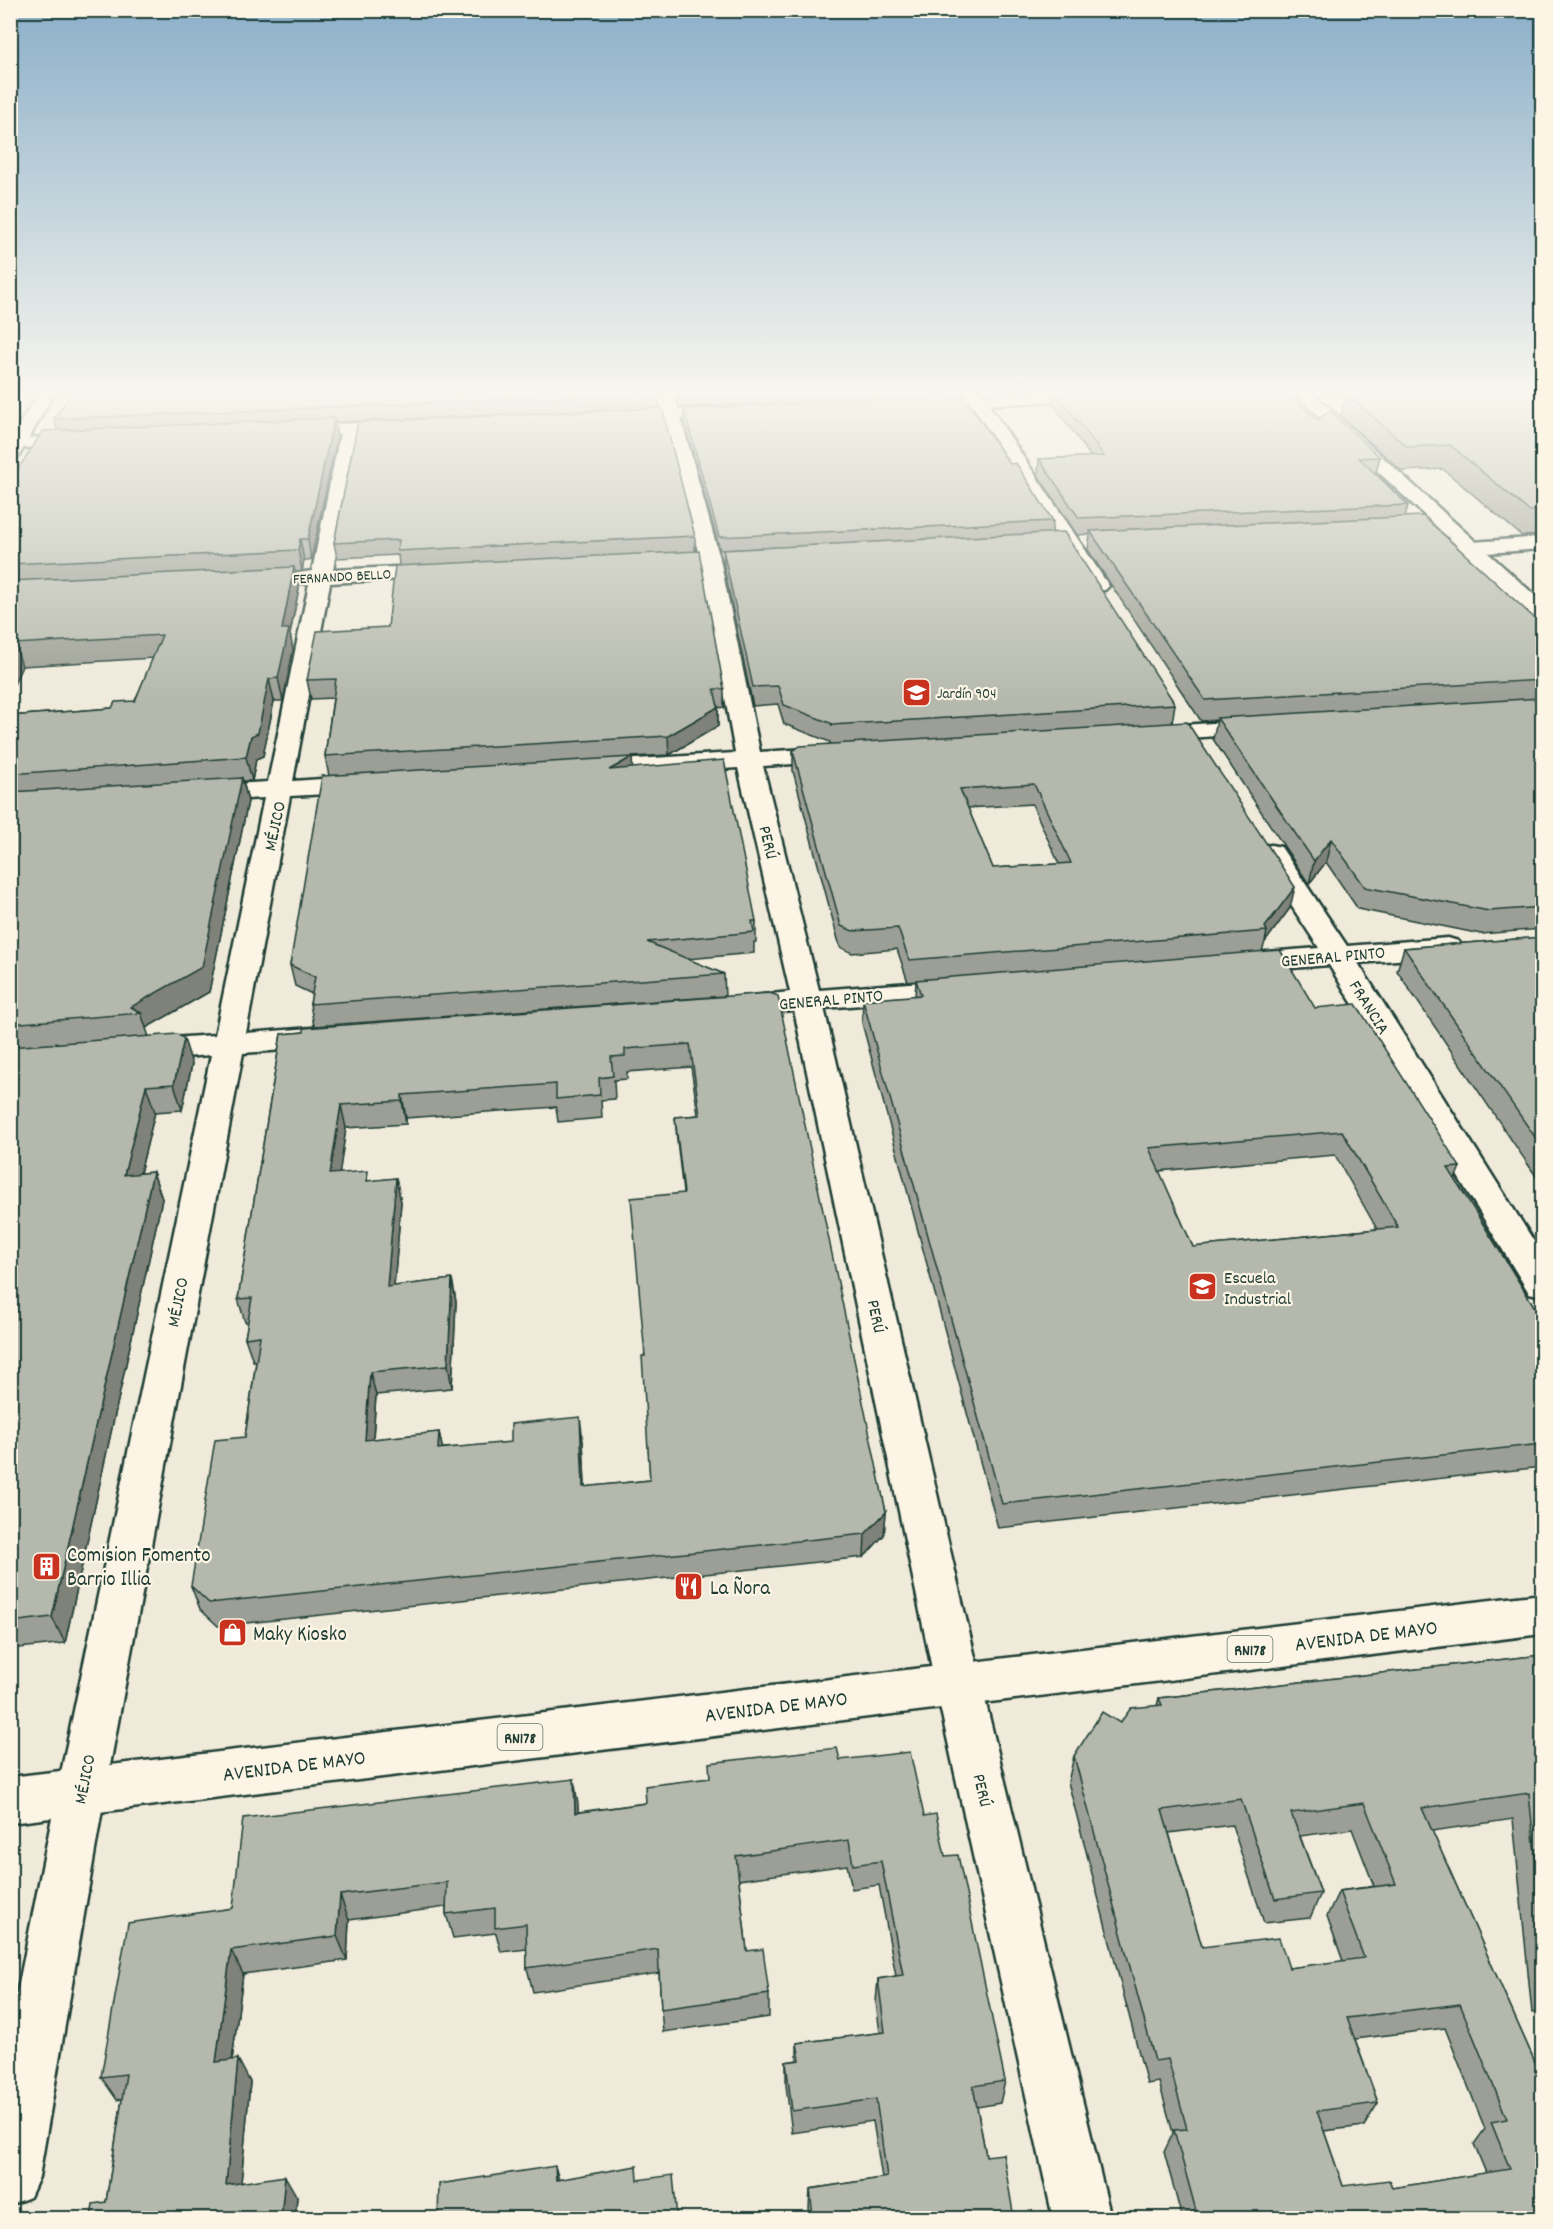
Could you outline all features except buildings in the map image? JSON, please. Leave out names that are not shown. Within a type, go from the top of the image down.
[{"type":"street","name":"MÉJICO","points":[[10,2177],[81,1792],[228,1044],[281,789],[337,494]]},
{"type":"street","name":"PERÚ","points":[[693,494],[710,558],[749,760],[807,1001],[958,1683],[1082,2218]]},
{"type":"street","points":[[1039,494],[1115,613]]},
{"type":"street","points":[[1413,494],[1542,613]]},
{"type":"street","points":[[1423,527],[1447,525]]},
{"type":"street","points":[[1472,548],[1542,543]]},
{"type":"street","name":"FERNANDO BELLO","points":[[272,580],[462,570]]},
{"type":"street","points":[[1172,702],[1210,761]]},
{"type":"street","points":[[1131,735],[1285,726]]},
{"type":"street","points":[[562,771],[856,753]]},
{"type":"street","points":[[175,795],[386,782]]},
{"type":"street","name":"FRANCIA","points":[[1255,829],[1338,955],[1542,1283]]},
{"type":"street","name":"GENERAL PINTO","points":[[1220,965],[1474,945]]},
{"type":"street","name":"GENERAL PINTO","points":[[701,1009],[984,986]]},
{"type":"street","points":[[114,1053],[346,1035]]},
{"type":"street","name":"AVENIDA DE MAYO","points":[[10,1800],[958,1683],[1542,1614]]},
{"type":"place","name":"Jardín 904","points":[[916,693]]},
{"type":"place","name":"Escuela Industrial","points":[[1203,1287]]},
{"type":"place","name":"Comision Fomento Barrio Illia","points":[[46,1566]]},
{"type":"place","name":"La Ñora","points":[[689,1587]]},
{"type":"place","name":"Maky Kiosko","points":[[232,1633]]}]
